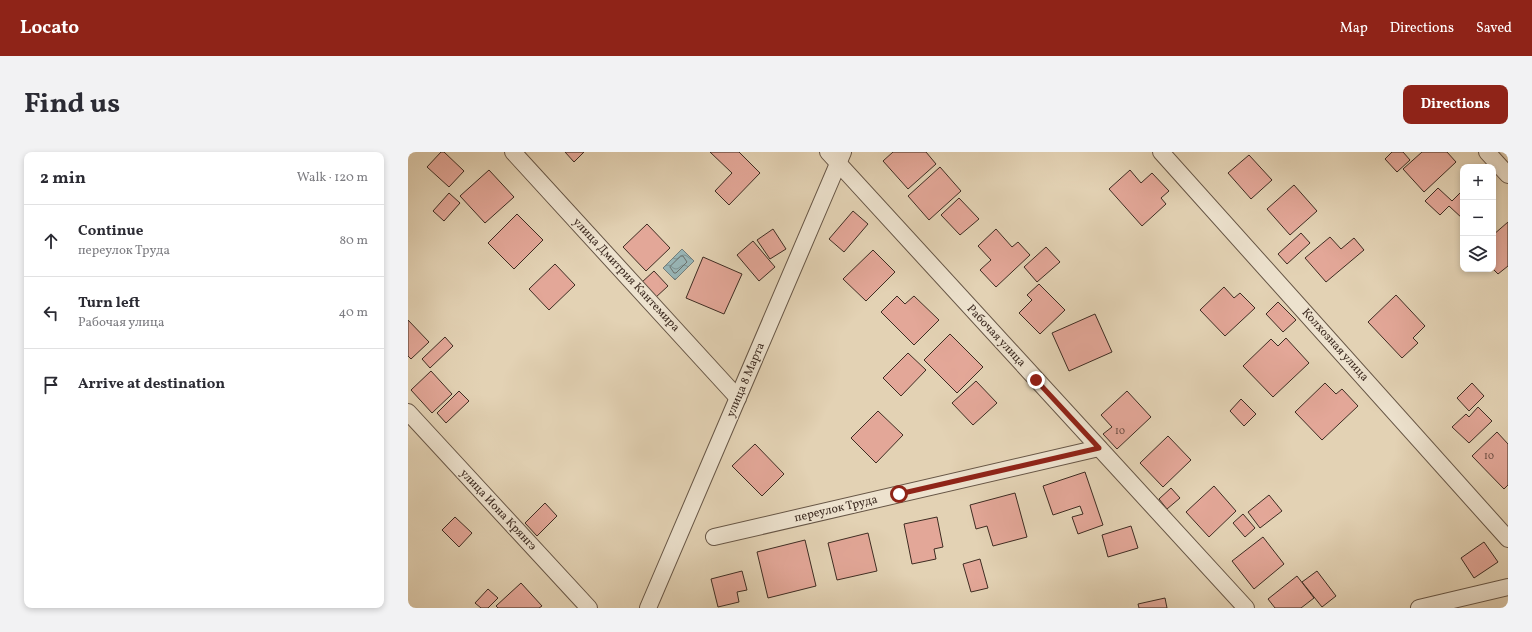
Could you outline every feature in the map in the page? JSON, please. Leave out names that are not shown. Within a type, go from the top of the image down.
[{"type":"street","name":"улица Дмитрия Кантемира","points":[[513,152],[738,398]]},
{"type":"street","name":"Рабочая улица","points":[[828,152],[841,158],[1099,448],[1246,608]]},
{"type":"street","name":"Колхозная улица","points":[[1161,152],[1508,539]]},
{"type":"street","points":[[1487,152],[1508,175]]},
{"type":"street","name":"улица 8 Марта","points":[[648,608],[841,158]]},
{"type":"street","name":"улица Иона Крянгэ","points":[[408,412],[589,608]]},
{"type":"street","name":"переулок Труда","points":[[714,537],[1099,448]]},
{"type":"street","points":[[1419,608],[1508,587]]},
{"type":"water","points":[[682,249],[694,261],[675,280],[663,268]]},
{"type":"building","points":[[441,152],[444,152],[464,171],[449,187],[427,167]]},
{"type":"building","points":[[565,152],[584,152],[574,162]]},
{"type":"building","points":[[710,152],[739,152],[760,173],[729,205],[715,191],[732,173]]},
{"type":"building","points":[[893,152],[926,152],[936,164],[908,189],[883,161]]},
{"type":"building","points":[[1392,152],[1403,152],[1410,160],[1397,172],[1385,159]]},
{"type":"building","points":[[1422,152],[1447,152],[1456,162],[1424,192],[1403,169]]},
{"type":"building","points":[[1249,155],[1272,180],[1251,199],[1228,173]]},
{"type":"building","points":[[940,167],[961,191],[929,220],[908,196]]},
{"type":"building","points":[[489,170],[514,197],[485,223],[460,196]]},
{"type":"building","points":[[1130,170],[1141,183],[1152,173],[1169,191],[1161,198],[1166,204],[1142,226],[1109,189]]},
{"type":"building","points":[[1294,185],[1317,211],[1290,235],[1267,209]]},
{"type":"building","points":[[1438,188],[1452,201],[1460,193],[1460,216],[1449,206],[1440,215],[1425,201]]},
{"type":"building","points":[[449,193],[460,203],[444,221],[433,211]]},
{"type":"building","points":[[959,198],[979,219],[960,235],[941,215]]},
{"type":"building","points":[[853,211],[868,224],[844,252],[829,239]]},
{"type":"building","points":[[517,214],[543,240],[514,269],[488,243]]},
{"type":"building","points":[[1508,222],[1508,266],[1498,274],[1496,272],[1496,232]]},
{"type":"building","points":[[647,224],[670,248],[646,271],[623,247]]},
{"type":"building","points":[[773,229],[786,249],[770,259],[757,240]]},
{"type":"building","points":[[996,229],[1012,247],[1018,242],[1030,255],[996,287],[980,270],[991,260],[978,246]]},
{"type":"building","points":[[1301,233],[1310,243],[1287,264],[1278,254]]},
{"type":"building","points":[[1330,237],[1341,249],[1354,238],[1364,250],[1326,282],[1305,258]]},
{"type":"building","points":[[753,241],[775,267],[759,281],[737,255]]},
{"type":"building","points":[[1046,247],[1060,262],[1037,282],[1024,267]]},
{"type":"building","points":[[873,250],[895,272],[866,301],[843,279]]},
{"type":"building","points":[[703,257],[742,274],[724,314],[686,298]]},
{"type":"building","points":[[555,264],[575,285],[549,310],[529,289]]},
{"type":"building","points":[[654,271],[668,286],[655,298],[641,283]]},
{"type":"building","points":[[1039,284],[1065,310],[1040,334],[1019,313],[1032,300],[1027,295]]},
{"type":"building","points":[[1224,287],[1234,298],[1240,293],[1255,308],[1225,336],[1200,310]]},
{"type":"building","points":[[1396,295],[1425,326],[1413,338],[1418,343],[1402,358],[1368,322]]},
{"type":"building","points":[[897,296],[905,304],[914,296],[939,320],[914,345],[881,312]]},
{"type":"building","points":[[1278,302],[1296,320],[1283,332],[1266,314]]},
{"type":"building","points":[[1095,314],[1112,352],[1069,371],[1052,333]]},
{"type":"building","points":[[408,320],[429,342],[411,359],[408,356]]},
{"type":"building","points":[[950,334],[983,367],[957,393],[924,360]]},
{"type":"building","points":[[445,337],[453,346],[430,368],[422,359]]},
{"type":"building","points":[[1286,338],[1309,363],[1273,397],[1243,366],[1271,339],[1278,346]]},
{"type":"building","points":[[908,353],[926,370],[901,396],[883,378]]},
{"type":"building","points":[[431,371],[452,394],[432,413],[411,390]]},
{"type":"building","points":[[976,381],[997,403],[973,425],[952,403]]},
{"type":"building","points":[[1325,383],[1336,394],[1342,389],[1358,406],[1322,440],[1295,412]]},
{"type":"building","points":[[1472,383],[1484,396],[1469,411],[1457,398]]},
{"type":"building","points":[[459,391],[469,401],[446,423],[437,413]]},
{"type":"building","points":[[1127,391],[1151,417],[1117,449],[1103,434],[1112,427],[1101,415]]},
{"type":"building","points":[[1241,399],[1256,414],[1244,426],[1230,411]]},
{"type":"building","points":[[1478,407],[1492,421],[1469,443],[1452,427],[1466,414],[1469,417]]},
{"type":"building","points":[[878,411],[903,435],[876,463],[851,438]]},
{"type":"building","points":[[1497,432],[1508,444],[1508,485],[1504,489],[1472,456]]},
{"type":"building","points":[[1168,436],[1191,460],[1163,487],[1140,463]]},
{"type":"building","points":[[755,444],[784,474],[762,496],[732,466]]},
{"type":"building","points":[[1085,472],[1103,525],[1078,534],[1072,517],[1083,514],[1080,506],[1053,515],[1043,486]]},
{"type":"building","points":[[1214,486],[1236,511],[1209,537],[1186,512]]},
{"type":"building","points":[[1171,488],[1180,498],[1167,509],[1159,499]]},
{"type":"building","points":[[1015,493],[1027,537],[993,546],[987,526],[976,529],[970,505]]},
{"type":"building","points":[[1269,495],[1282,511],[1260,528],[1248,512]]},
{"type":"building","points":[[545,503],[557,516],[537,536],[525,523]]},
{"type":"building","points":[[1243,514],[1255,528],[1245,537],[1233,523]]},
{"type":"building","points":[[455,517],[472,533],[459,547],[442,530]]},
{"type":"building","points":[[937,517],[943,547],[934,549],[936,559],[912,564],[904,524]]},
{"type":"building","points":[[1131,526],[1138,548],[1108,557],[1102,535]]},
{"type":"building","points":[[868,533],[877,571],[837,580],[828,543]]},
{"type":"building","points":[[1263,537],[1284,564],[1254,589],[1232,561]]},
{"type":"building","points":[[805,540],[816,586],[768,598],[757,552]]},
{"type":"building","points":[[1484,542],[1498,562],[1474,578],[1461,558]]},
{"type":"building","points":[[980,559],[988,588],[971,592],[963,564]]},
{"type":"building","points":[[742,571],[747,590],[737,592],[739,602],[718,607],[711,579]]},
{"type":"building","points":[[1317,571],[1336,596],[1322,607],[1302,582]]},
{"type":"building","points":[[1297,576],[1314,598],[1301,608],[1275,608],[1268,599]]},
{"type":"building","points":[[521,583],[542,606],[539,608],[498,608],[496,606]]},
{"type":"building","points":[[488,589],[498,598],[488,608],[481,608],[475,603]]},
{"type":"building","points":[[1165,598],[1167,608],[1139,608],[1138,604]]},
{"type":"route","points":[[899,494],[1099,448],[1036,380]]}]
